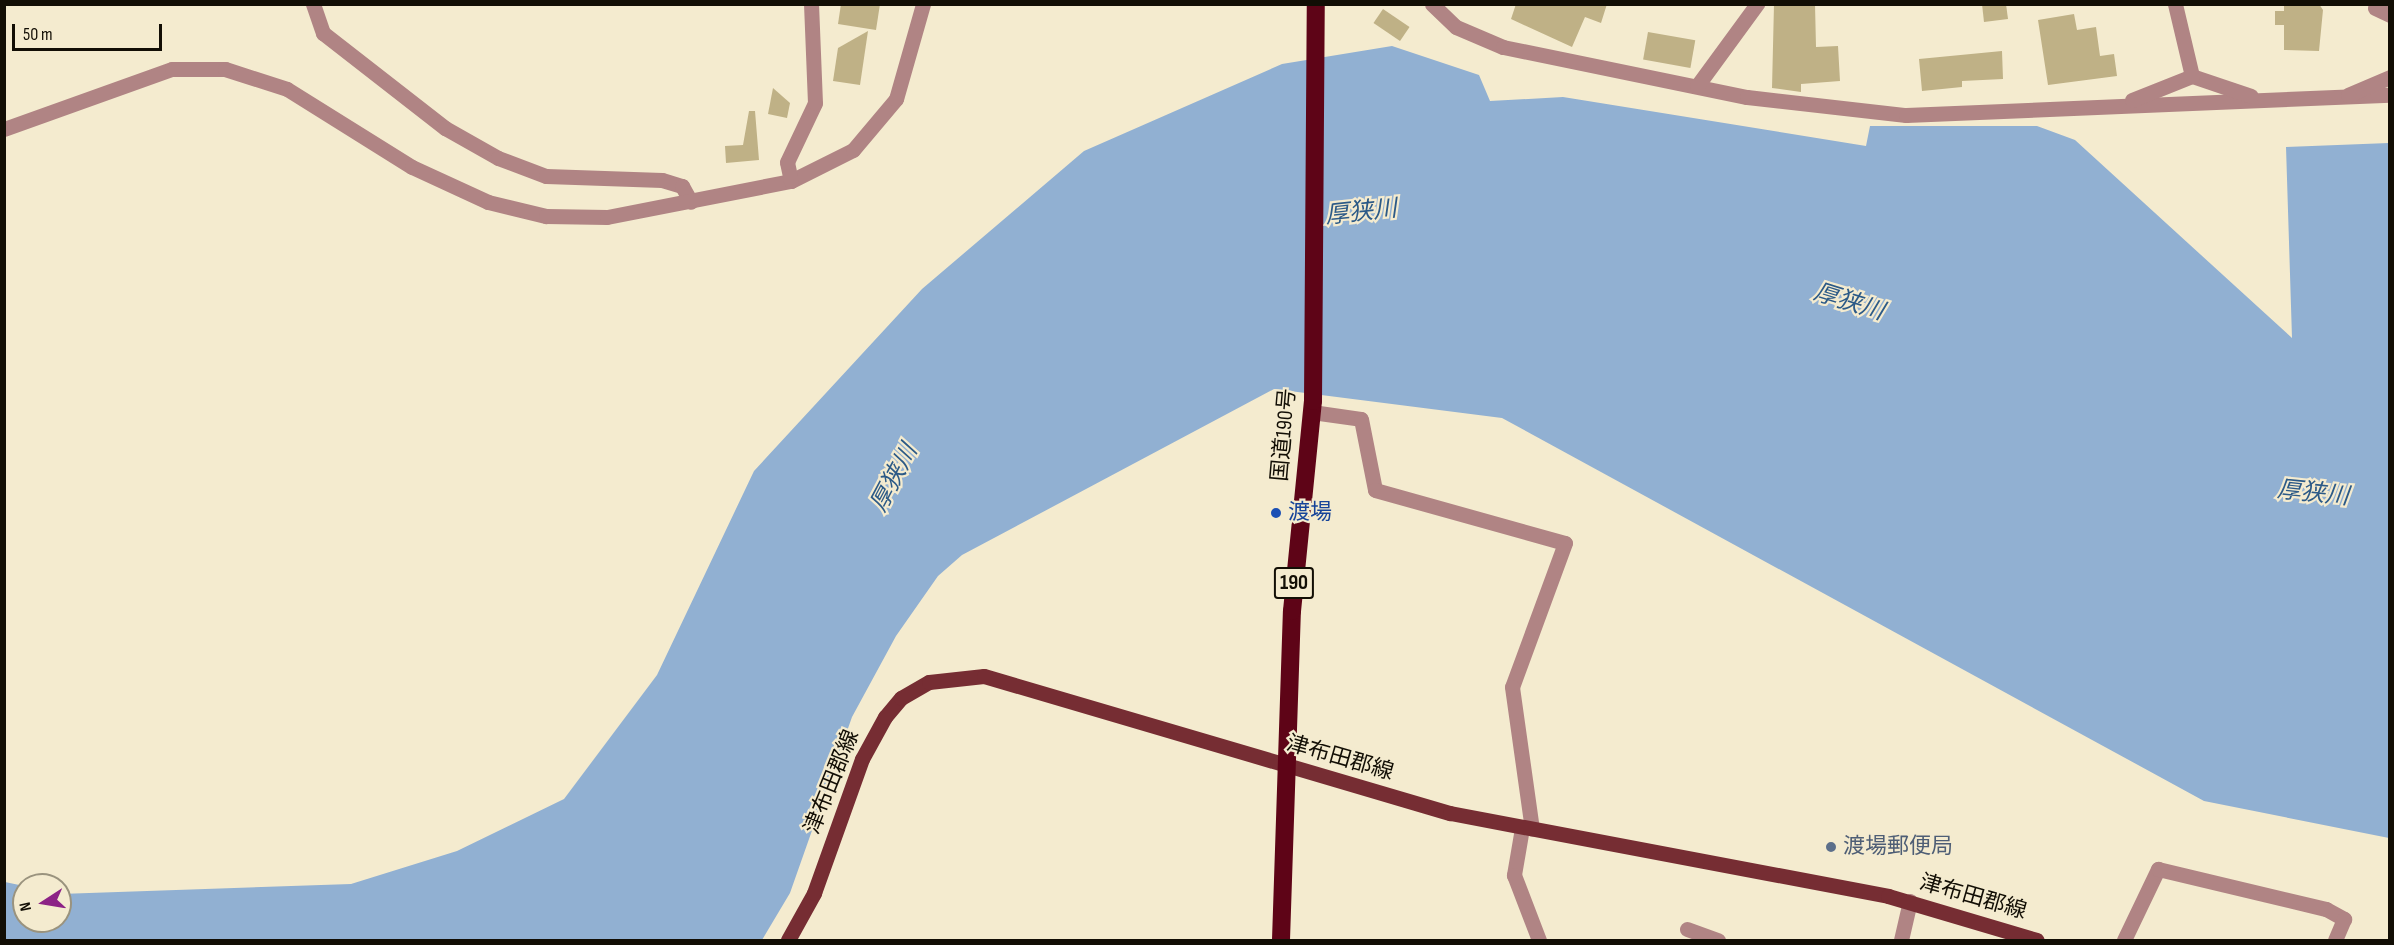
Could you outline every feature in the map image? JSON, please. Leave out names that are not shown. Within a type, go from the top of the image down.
[{"type":"highway","name":"国道190号","points":[[1281,940],[1283,766],[1292,611],[1312,407],[1316,11]]},
{"type":"main road","name":"津布田郡線","points":[[788,940],[814,893],[873,738],[901,698],[929,682],[984,675],[1283,766],[1527,828],[1910,901],[2037,940]]},
{"type":"street","points":[[313,4],[323,33],[445,128],[498,158],[546,176],[662,180],[682,186],[690,202]]},
{"type":"street","points":[[791,181],[787,162],[815,103],[811,4]]},
{"type":"street","points":[[4,129],[172,69],[225,69],[287,89],[412,167],[488,202],[546,216],[606,218],[791,181],[853,150],[873,133],[896,99],[923,4]]},
{"type":"street","points":[[1432,4],[1456,27],[1503,47],[1747,97],[1906,115],[2252,97],[2390,95]]},
{"type":"street","points":[[1697,86],[1756,4]]},
{"type":"street","points":[[2175,4],[2192,76]]},
{"type":"street","points":[[2375,8],[2390,15]]},
{"type":"street","points":[[2124,104],[2192,76],[2252,97]]},
{"type":"street","points":[[2345,97],[2390,77]]},
{"type":"street","points":[[1312,407],[1362,419],[1375,490],[1564,543],[1512,687],[1527,828],[1514,875],[1539,940]]},
{"type":"street","points":[[2124,940],[2158,869],[2326,909],[2344,919],[2335,940]]},
{"type":"street","points":[[1901,940],[1910,901]]},
{"type":"street","points":[[1687,929],[1718,940]]},
{"type":"water","name":"厚狭川","points":[[1392,46],[1479,75],[1490,101],[1563,97],[1866,146],[1870,126],[2037,126],[2075,140],[2292,338],[2286,147],[2389,143],[2389,838],[2204,801],[1502,418],[1274,389],[962,555],[938,576],[896,636],[852,717],[790,893],[762,940],[5,940],[5,882],[12,883],[12,933],[72,933],[72,894],[351,884],[457,851],[564,799],[657,675],[754,471],[922,289],[1084,151],[1282,64]]},
{"type":"building","points":[[841,4],[880,4],[876,30],[838,24]]},
{"type":"building","points":[[1516,4],[1607,4],[1601,23],[1585,17],[1572,47],[1511,19]]},
{"type":"building","points":[[1774,4],[1815,4],[1816,47],[1838,46],[1840,81],[1801,84],[1801,92],[1772,88]]},
{"type":"building","points":[[1982,4],[2006,4],[2008,19],[1984,22]]},
{"type":"building","points":[[2284,4],[2319,4],[2323,10],[2319,51],[2284,50],[2284,25],[2275,25],[2275,11],[2284,11]]},
{"type":"building","points":[[1383,9],[1410,27],[1400,41],[1373,23]]},
{"type":"building","points":[[2074,14],[2077,30],[2096,27],[2100,56],[2114,54],[2117,76],[2048,85],[2038,20]]},
{"type":"building","points":[[868,31],[860,85],[833,81],[838,48]]},
{"type":"building","points":[[1648,32],[1695,40],[1690,68],[1643,60]]},
{"type":"building","points":[[2002,51],[2003,79],[1962,81],[1962,87],[1922,91],[1919,59]]},
{"type":"building","points":[[773,88],[790,103],[787,118],[768,114]]},
{"type":"building","points":[[749,111],[755,111],[759,160],[726,163],[725,146],[743,145]]},
{"type":"place","name":"渡場","points":[[1276,513]]},
{"type":"place","name":"渡場郵便局","points":[[1831,847]]}]
